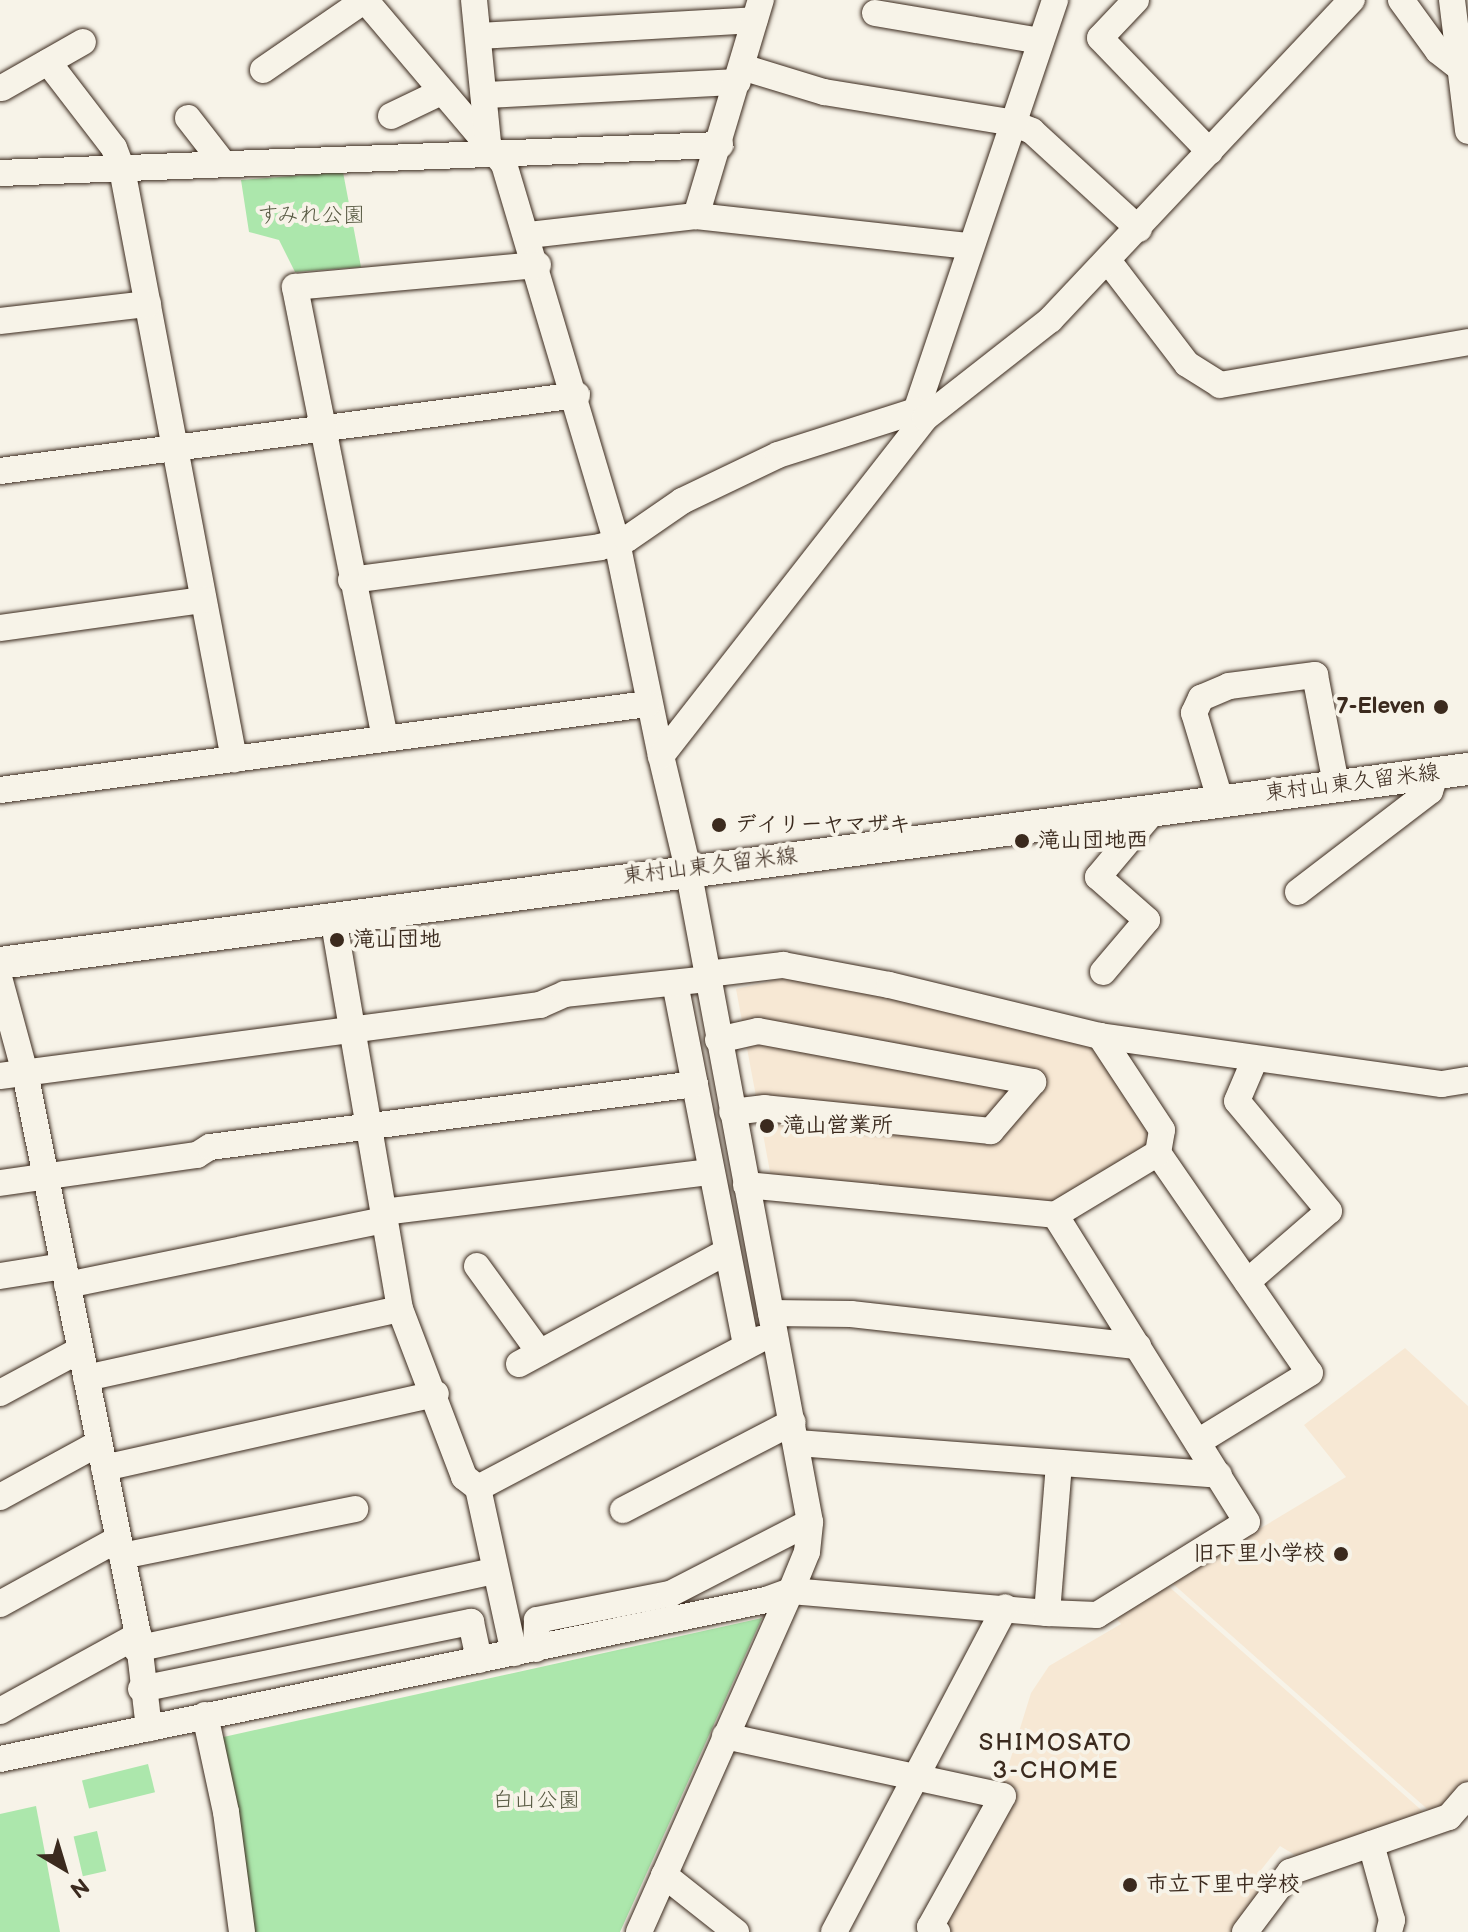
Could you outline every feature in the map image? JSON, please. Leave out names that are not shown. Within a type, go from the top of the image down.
[{"type":"main road","name":"東村山東久留米線","points":[[0,963],[688,869],[1468,769]]},
{"type":"street","points":[[263,70],[365,0],[493,150]]},
{"type":"street","points":[[474,0],[493,150],[529,235],[617,542],[647,704],[688,869],[810,1522],[807,1552],[791,1591],[639,1932]]},
{"type":"street","points":[[920,414],[969,246],[1055,0]]},
{"type":"street","points":[[1136,0],[1100,38],[1210,152]]},
{"type":"street","points":[[661,756],[920,414],[1050,320],[1109,262],[1352,0]]},
{"type":"street","points":[[1401,0],[1438,51],[1461,69]]},
{"type":"street","points":[[1452,0],[1468,131]]},
{"type":"street","points":[[479,36],[758,10],[720,145],[696,216]]},
{"type":"street","points":[[875,13],[1041,41]]},
{"type":"street","points":[[2,88],[83,42]]},
{"type":"street","points":[[48,62],[114,148],[122,169],[234,759]]},
{"type":"street","points":[[487,95],[740,74],[824,92],[1010,122],[1032,131],[1139,229]]},
{"type":"street","points":[[391,116],[441,92]]},
{"type":"street","points":[[188,118],[223,163]]},
{"type":"street","points":[[0,173],[493,150],[720,145]]},
{"type":"street","points":[[529,235],[696,216],[969,246]]},
{"type":"street","points":[[1109,262],[1187,364],[1220,385],[1468,342]]},
{"type":"street","points":[[385,738],[351,580],[295,287],[538,265]]},
{"type":"street","points":[[0,321],[148,304]]},
{"type":"street","points":[[0,471],[577,395]]},
{"type":"street","points":[[351,580],[617,542],[682,501],[778,455],[920,414]]},
{"type":"street","points":[[0,628],[203,600]]},
{"type":"street","points":[[1220,799],[1194,713],[1201,698],[1257,682],[1315,675],[1336,784]]},
{"type":"street","points":[[0,790],[647,704]]},
{"type":"street","points":[[1298,892],[1430,791],[1436,773]]},
{"type":"street","points":[[1103,972],[1147,920],[1098,877],[1156,808]]},
{"type":"street","points":[[333,917],[349,1028],[400,1309],[436,1394],[464,1477],[478,1488],[495,1571],[525,1651]]},
{"type":"street","points":[[12,1074],[540,1005],[565,994],[675,983],[783,965],[1100,1036],[1255,1059],[1455,1082],[1468,1094]]},
{"type":"street","points":[[0,981],[12,1074],[46,1178],[102,1455],[137,1642],[141,1689],[149,1728]]},
{"type":"street","points":[[675,983],[746,1346]]},
{"type":"street","points":[[718,1040],[758,1031],[1033,1082],[991,1131],[765,1108],[732,1112]]},
{"type":"street","points":[[1100,1036],[1162,1130],[1158,1153],[1310,1373],[1198,1442]]},
{"type":"street","points":[[1247,1282],[1329,1211],[1237,1101],[1255,1059]]},
{"type":"street","points":[[0,1183],[197,1155],[210,1147],[695,1084]]},
{"type":"street","points":[[746,1185],[1055,1215],[1158,1153]]},
{"type":"street","points":[[0,1276],[66,1276],[384,1216],[711,1172]]},
{"type":"street","points":[[0,1759],[525,1651],[791,1591],[1097,1615],[1247,1522],[1055,1215]]},
{"type":"street","points":[[477,1266],[530,1358],[726,1252]]},
{"type":"street","points":[[86,1378],[400,1309]]},
{"type":"street","points":[[478,1488],[746,1346],[773,1323],[851,1314],[1138,1346]]},
{"type":"street","points":[[0,1393],[80,1350]]},
{"type":"street","points":[[0,1497],[102,1455],[436,1394]]},
{"type":"street","points":[[623,1510],[795,1432],[1059,1463],[1219,1475]]},
{"type":"street","points":[[1047,1613],[1059,1463]]},
{"type":"street","points":[[0,1604],[120,1547],[355,1509]]},
{"type":"street","points":[[525,1651],[537,1620],[670,1594],[810,1522]]},
{"type":"street","points":[[0,1711],[137,1642],[495,1571]]},
{"type":"street","points":[[834,1932],[1005,1607]]},
{"type":"street","points":[[141,1689],[471,1622],[479,1660]]},
{"type":"street","points":[[205,1715],[226,1812],[242,1932]]},
{"type":"street","points":[[725,1736],[915,1774],[1003,1796],[930,1927],[937,1932]]},
{"type":"street","points":[[1245,1932],[1290,1872],[1449,1817],[1468,1795]]},
{"type":"street","points":[[1371,1844],[1392,1920],[1389,1932]]},
{"type":"street","points":[[664,1875],[736,1932]]},
{"type":"shaded area","points":[[787,977],[1099,1043],[1153,1123],[1148,1147],[1057,1202],[771,1177],[736,989]]},
{"type":"shaded area","name":"旧下里小学校","points":[[1405,1348],[1468,1406],[1468,1787],[1434,1815],[1171,1582],[1346,1477],[1304,1425]]},
{"type":"shaded area","points":[[1166,1584],[1428,1816],[1303,1860],[1280,1846],[1261,1870],[1276,1883],[1239,1932],[949,1932],[938,1925],[1018,1790],[1003,1783],[1031,1693],[1049,1666],[1121,1624],[1114,1616]]},
{"type":"green space","name":"すみれ公園","points":[[343,172],[361,267],[295,272],[279,240],[249,232],[241,180]]},
{"type":"green space","name":"白山公園","points":[[762,1618],[620,1932],[253,1932],[219,1738]]},
{"type":"green space","points":[[148,1764],[155,1792],[89,1809],[82,1780]]},
{"type":"green space","points":[[36,1806],[60,1932],[0,1932],[0,1814]]},
{"type":"green space","points":[[97,1831],[106,1871],[83,1876],[74,1836]]},
{"type":"place","name":"7-Eleven","points":[[1441,707]]},
{"type":"place","name":"デイリーヤマザキ","points":[[719,825]]},
{"type":"place","name":"滝山団地西","points":[[1022,841]]},
{"type":"place","name":"滝山団地","points":[[337,940]]},
{"type":"place","name":"滝山営業所","points":[[767,1126]]},
{"type":"place","name":"旧下里小学校","points":[[1341,1554]]},
{"type":"place","name":"市立下里中学校","points":[[1130,1885]]},
{"type":"district","name":"SHIMOSATO 3-CHOME","points":[[1056,1757]]}]
